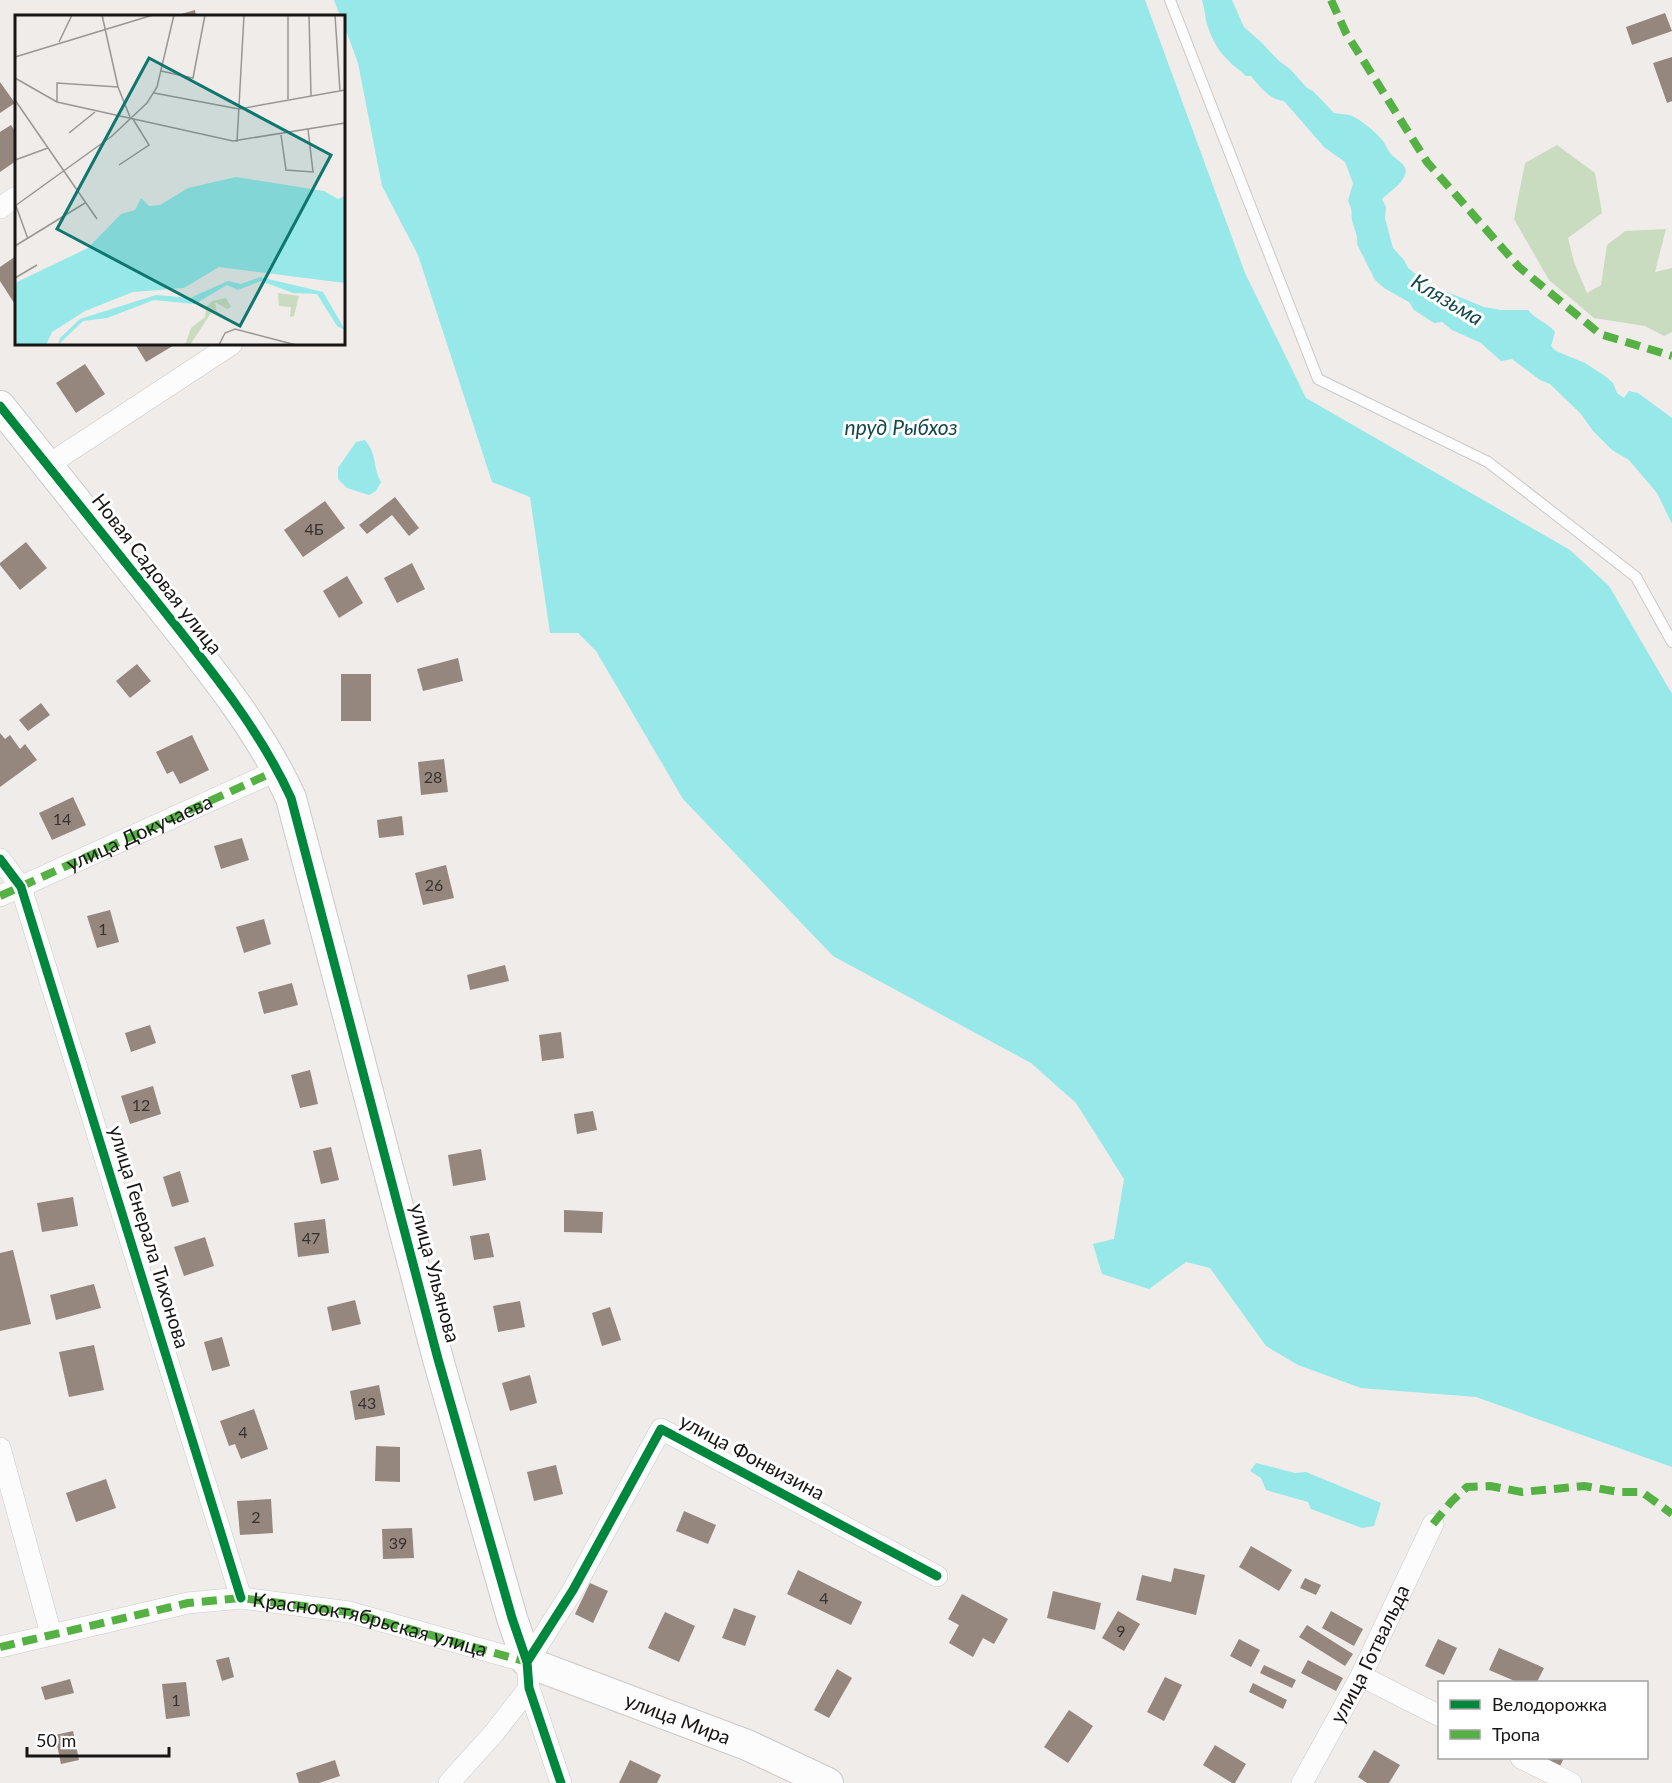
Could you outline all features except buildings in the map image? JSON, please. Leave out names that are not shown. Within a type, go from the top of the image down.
[{"type":"street","points":[[0,208],[15,198]]},
{"type":"street","points":[[48,465],[230,345]]},
{"type":"street","name":"Новая Садовая улица","points":[[0,406],[201,657],[252,727],[278,770]]},
{"type":"street","name":"улица Докучаева","points":[[0,896],[278,770]]},
{"type":"street","name":"улица Ульянова","points":[[278,770],[292,801],[438,1359],[561,1783]]},
{"type":"street","points":[[0,858],[21,887]]},
{"type":"street","name":"улица Генерала Тихонова","points":[[21,887],[242,1598]]},
{"type":"street","name":"улица Фонвизина","points":[[528,1675],[660,1429],[937,1576]]},
{"type":"street","points":[[0,1448],[51,1634]]},
{"type":"street","name":"улица Готвальда","points":[[1302,1783],[1361,1676],[1433,1524]]},
{"type":"street","name":"Краснооктябрьская улица","points":[[0,1647],[188,1603],[242,1598],[349,1612],[528,1675]]},
{"type":"street","points":[[449,1783],[494,1733],[528,1675]]},
{"type":"street","name":"улица Мира","points":[[528,1675],[747,1745],[828,1783]]},
{"type":"street","points":[[1361,1676],[1438,1715]]},
{"type":"street","points":[[1523,1759],[1570,1783]]},
{"type":"lane","points":[[1170,0],[1318,379],[1488,462],[1636,577],[1672,642]]},
{"type":"green space","points":[[1557,145],[1595,173],[1602,213],[1568,238],[1574,262],[1587,293],[1601,285],[1607,245],[1625,231],[1666,229],[1655,272],[1672,268],[1672,332],[1664,336],[1645,326],[1594,318],[1549,280],[1514,219],[1525,163]]},
{"type":"water","name":"пруд Рыбхоз","points":[[334,0],[1145,0],[1245,273],[1306,398],[1570,550],[1609,586],[1672,694],[1672,1467],[1476,1397],[1361,1388],[1298,1365],[1266,1346],[1210,1268],[1186,1262],[1149,1289],[1102,1274],[1093,1244],[1114,1239],[1124,1179],[1076,1103],[1031,1063],[833,956],[683,799],[596,651],[578,633],[550,633],[530,497],[492,482],[418,255],[382,186],[358,63],[345,28],[345,15],[340,15]]},
{"type":"water","name":"Клязьма","points":[[1202,0],[1232,0],[1244,27],[1290,69],[1307,88],[1313,91],[1334,113],[1353,116],[1367,126],[1383,141],[1392,156],[1403,165],[1406,171],[1403,179],[1382,199],[1386,207],[1385,218],[1393,248],[1408,268],[1435,287],[1484,307],[1501,310],[1528,310],[1555,332],[1551,346],[1556,351],[1585,363],[1605,376],[1613,383],[1617,393],[1624,398],[1629,391],[1638,393],[1672,418],[1672,524],[1657,493],[1629,460],[1612,450],[1593,431],[1581,414],[1550,384],[1540,380],[1512,359],[1501,361],[1481,343],[1452,330],[1442,322],[1434,323],[1414,310],[1409,302],[1384,288],[1375,280],[1357,244],[1348,201],[1353,183],[1345,162],[1324,147],[1284,101],[1270,96],[1251,76],[1246,76],[1225,57],[1209,31]]},
{"type":"water","points":[[365,440],[372,451],[381,482],[376,491],[369,495],[347,488],[338,479],[338,468],[356,442]]},
{"type":"water","points":[[1256,1463],[1295,1473],[1306,1472],[1381,1503],[1374,1526],[1362,1528],[1311,1509],[1308,1502],[1266,1490],[1261,1478],[1250,1471]]},
{"type":"marked path","points":[[1331,0],[1346,33],[1427,162],[1519,267],[1600,334],[1672,356]]},
{"type":"marked path","points":[[0,896],[278,770]]},
{"type":"marked path","points":[[1433,1524],[1467,1487],[1490,1486],[1522,1492],[1584,1486],[1619,1492],[1642,1492],[1672,1514]]},
{"type":"marked path","points":[[0,1647],[188,1603],[241,1598],[349,1612],[527,1662]]},
{"type":"cycle path","points":[[0,406],[212,672],[263,746],[291,798],[438,1359],[512,1618],[527,1662],[529,1688],[561,1783]]},
{"type":"cycle path","points":[[0,859],[21,887],[241,1598]]},
{"type":"cycle path","points":[[527,1662],[573,1590],[661,1429],[937,1576]]}]
